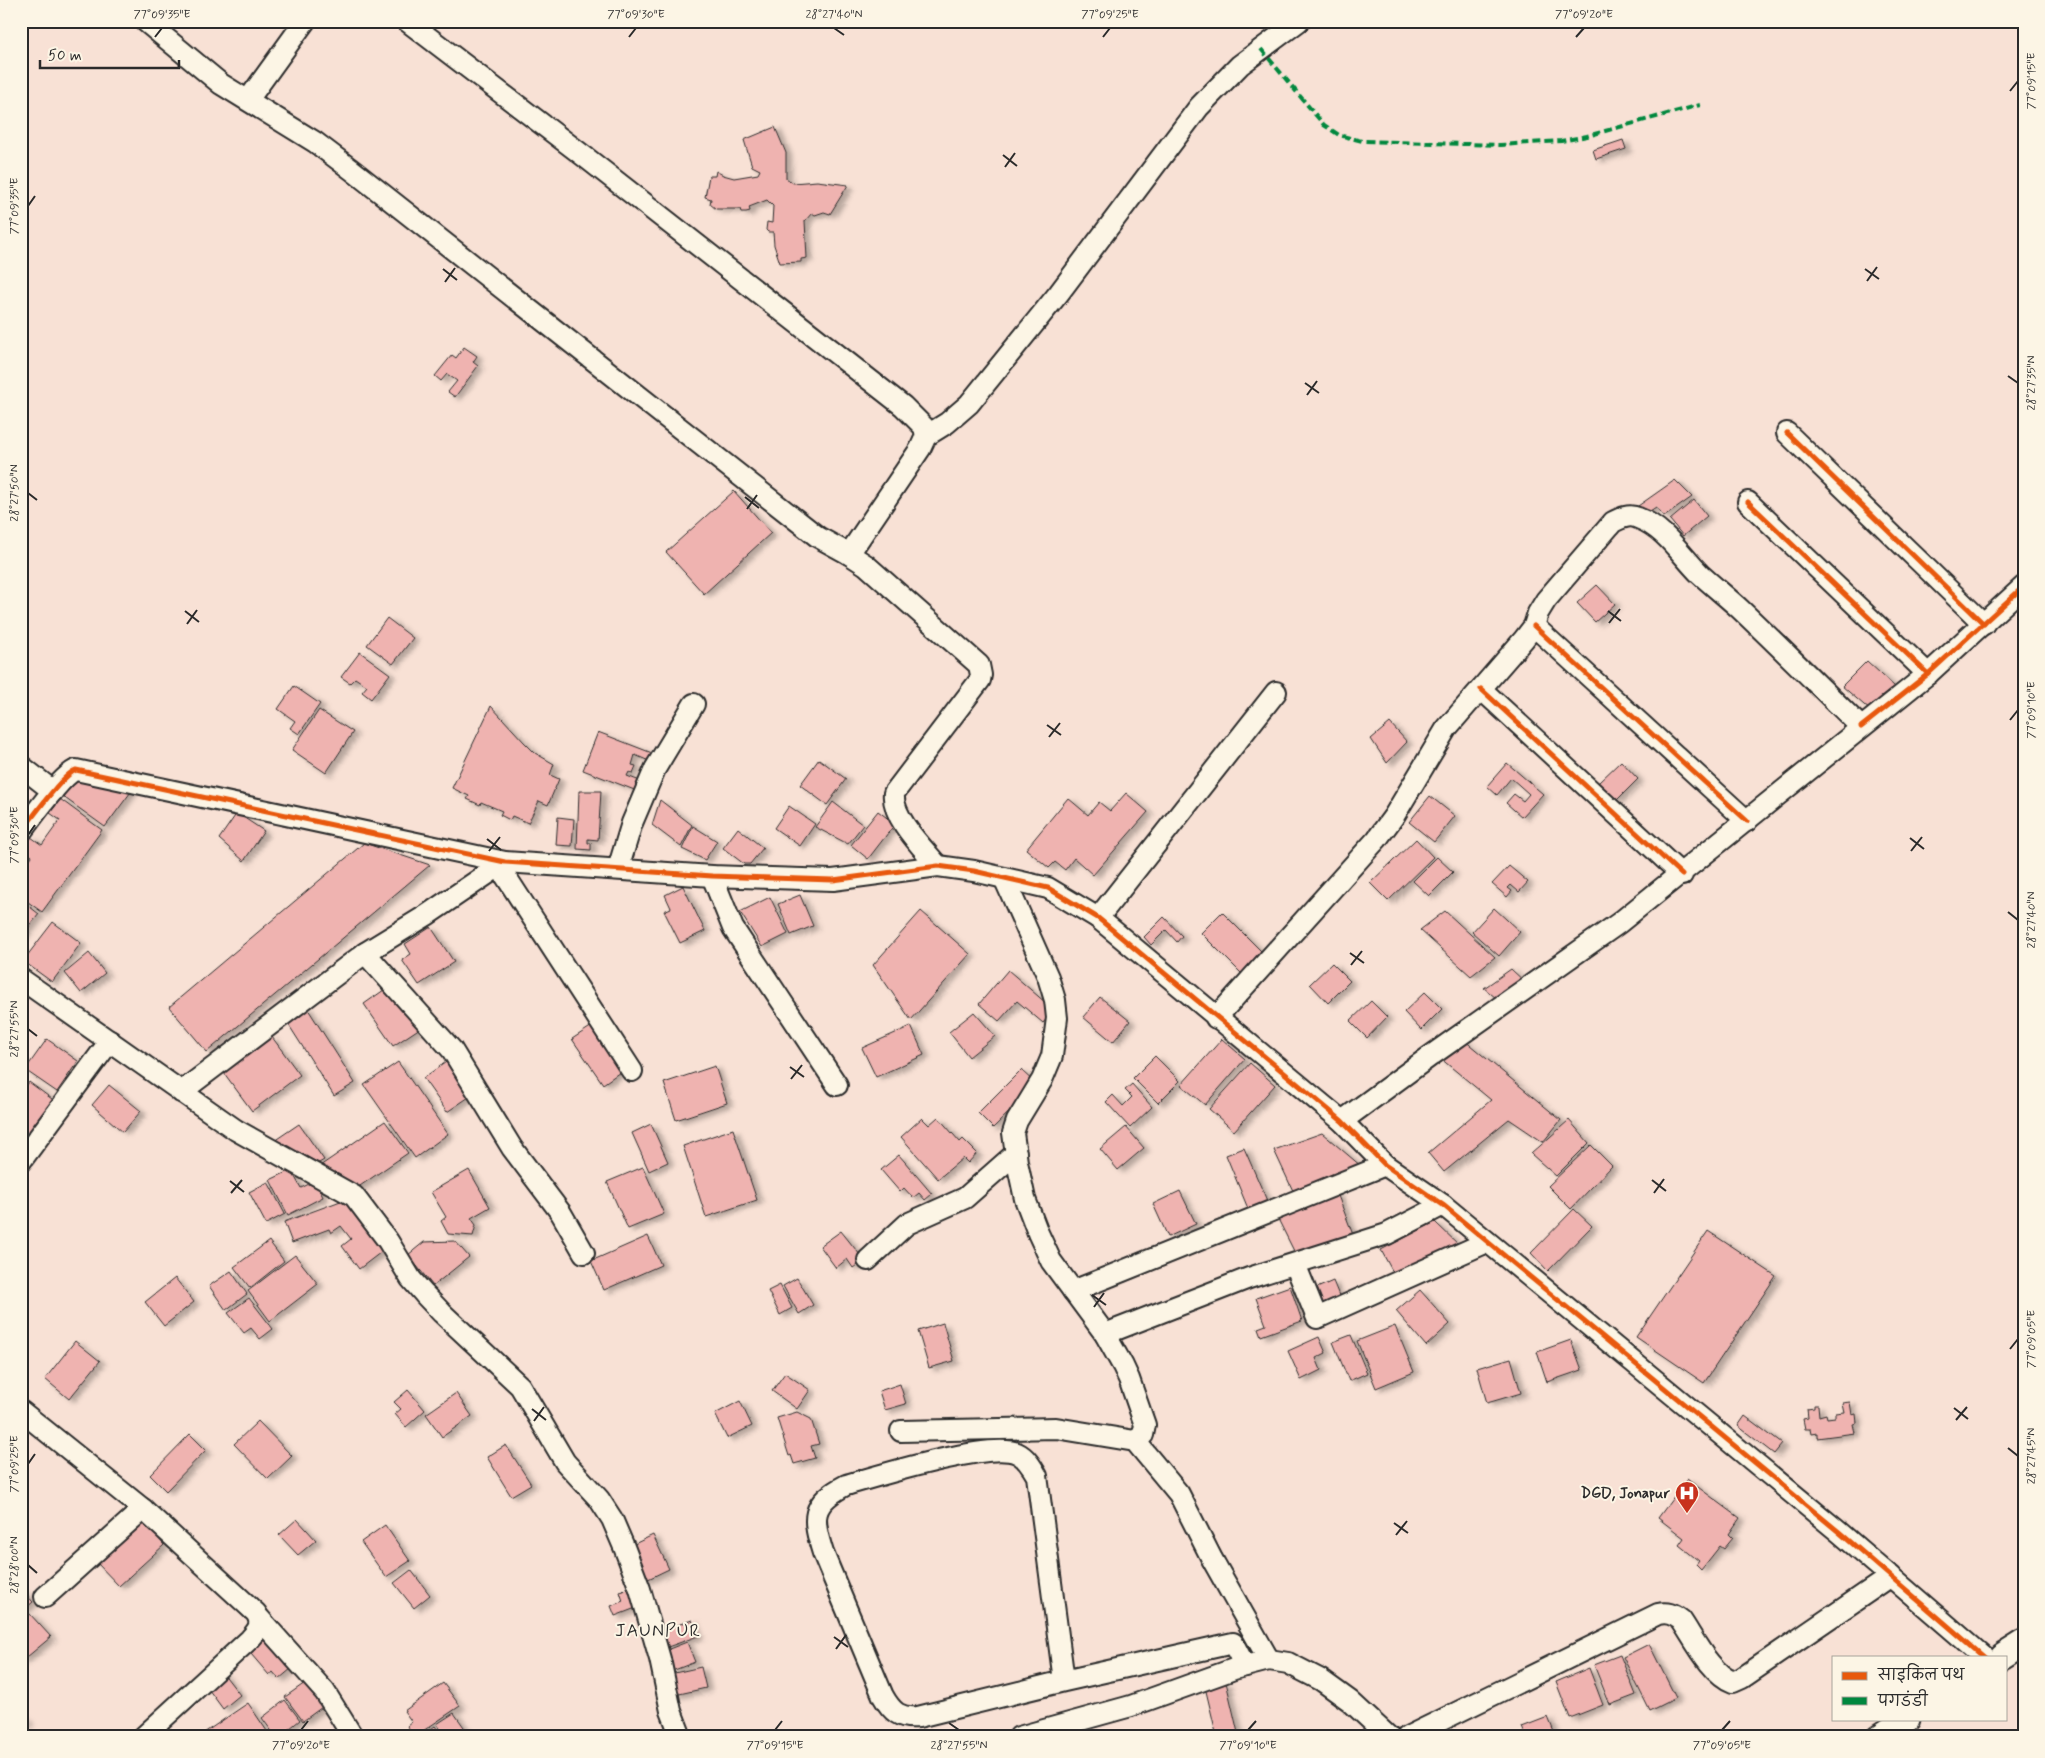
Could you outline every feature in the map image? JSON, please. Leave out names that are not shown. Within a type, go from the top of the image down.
[{"type":"street","points":[[145,21],[221,84],[315,142],[352,170],[818,538],[849,554],[894,590],[979,665],[981,670],[980,680],[894,793],[894,805],[898,813],[911,834],[938,866]]},
{"type":"street","points":[[248,100],[305,21]]},
{"type":"street","points":[[408,21],[903,406],[924,427],[926,436]]},
{"type":"street","points":[[849,554],[920,449],[926,436],[947,423],[970,404],[1059,293],[1199,107],[1240,66],[1299,21]]},
{"type":"street","points":[[1786,433],[1984,624]]},
{"type":"street","points":[[1748,502],[1928,674]]},
{"type":"street","points":[[1216,1018],[1377,839],[1394,816],[1437,742],[1534,626],[1538,613],[1546,600],[1613,522],[1626,516],[1637,517],[1654,526],[1690,564],[1739,608],[1861,727]]},
{"type":"street","points":[[1342,1122],[1429,1057],[1576,956],[1682,874],[1928,674],[2024,586]]},
{"type":"street","points":[[1534,626],[1747,821]]},
{"type":"street","points":[[1481,689],[1682,874]]},
{"type":"street","points":[[1098,918],[1276,692]]},
{"type":"street","points":[[618,869],[632,823],[652,777],[694,704]]},
{"type":"street","points":[[21,766],[53,791]]},
{"type":"street","points":[[21,832],[53,791],[71,772],[76,770],[502,864],[618,869],[712,876],[833,880],[938,866],[1048,888],[1098,918],[1342,1122],[1385,1165],[1443,1205],[1890,1576],[1983,1656]]},
{"type":"street","points":[[181,1092],[365,953],[427,916],[502,864]]},
{"type":"street","points":[[502,864],[632,1071]]},
{"type":"street","points":[[712,876],[734,928],[837,1085]]},
{"type":"street","points":[[901,1431],[1056,1428],[1135,1441],[1143,1436],[1145,1425],[1129,1379],[1105,1334],[1051,1261],[1025,1198],[1014,1132],[1016,1121],[1042,1080],[1052,1056],[1056,1018],[1055,1000],[1048,977],[1004,878]]},
{"type":"street","points":[[365,953],[452,1050],[512,1148],[561,1213],[584,1253]]},
{"type":"street","points":[[21,979],[254,1141],[354,1196],[388,1241],[411,1279],[424,1294],[520,1386],[554,1446],[575,1474],[603,1504],[618,1533],[645,1606],[660,1660],[671,1711],[681,1737]]},
{"type":"street","points":[[21,1161],[110,1041]]},
{"type":"street","points":[[868,1260],[906,1224],[965,1198],[1016,1153]]},
{"type":"street","points":[[1073,1291],[1385,1165]]},
{"type":"street","points":[[1105,1334],[1249,1278],[1387,1234],[1443,1205]]},
{"type":"street","points":[[1294,1264],[1317,1318],[1487,1242]]},
{"type":"street","points":[[21,1411],[143,1509],[256,1613],[325,1692],[353,1737]]},
{"type":"street","points":[[1135,1441],[1178,1494],[1269,1660]]},
{"type":"street","points":[[1064,1681],[1037,1476],[1023,1457],[1010,1451],[986,1452],[931,1462],[846,1485],[837,1490],[819,1506],[815,1517],[816,1531],[823,1553],[883,1696],[891,1709],[900,1716],[908,1718],[918,1716],[1233,1643],[1246,1666]]},
{"type":"street","points":[[45,1597],[143,1509]]},
{"type":"street","points":[[1407,1737],[1658,1614],[1674,1615],[1681,1620],[1714,1668],[1722,1676],[1733,1682],[1766,1662],[1890,1576]]},
{"type":"street","points":[[143,1737],[250,1639],[258,1630],[260,1619]]},
{"type":"street","points":[[2004,1656],[2024,1643]]},
{"type":"street","points":[[1019,1737],[1131,1706],[1246,1666],[1269,1660],[1288,1663],[1321,1680],[1350,1701],[1389,1737]]},
{"type":"street","points":[[1880,1737],[1905,1720]]},
{"type":"building","points":[[775,127],[786,153],[786,178],[793,183],[817,181],[848,185],[830,214],[824,212],[815,215],[812,213],[805,221],[807,258],[801,259],[801,262],[780,263],[774,245],[773,232],[766,230],[767,222],[772,223],[773,206],[767,200],[749,207],[750,211],[741,212],[740,209],[716,209],[710,204],[711,199],[705,197],[709,176],[715,176],[716,171],[734,178],[758,174],[760,170],[752,166],[744,140]]},
{"type":"building","points":[[1623,140],[1626,149],[1596,159],[1593,150]]},
{"type":"building","points":[[464,347],[477,356],[473,362],[478,366],[455,397],[448,392],[457,381],[447,374],[441,381],[435,376],[452,355],[456,358]]},
{"type":"building","points":[[1675,480],[1692,497],[1664,517],[1656,507],[1647,513],[1638,506]]},
{"type":"building","points":[[734,491],[771,533],[704,594],[666,552]]},
{"type":"building","points":[[1694,500],[1707,516],[1683,536],[1670,520]]},
{"type":"building","points":[[1597,585],[1615,604],[1595,622],[1577,603]]},
{"type":"building","points":[[387,618],[413,638],[393,664],[367,645]]},
{"type":"building","points":[[360,652],[390,674],[371,699],[362,692],[367,686],[355,678],[350,683],[341,677]]},
{"type":"building","points":[[1867,661],[1895,687],[1871,711],[1842,686]]},
{"type":"building","points":[[294,686],[320,704],[299,734],[290,728],[295,721],[278,709]]},
{"type":"building","points":[[491,706],[535,753],[554,764],[550,775],[559,779],[548,805],[539,801],[528,823],[512,816],[510,820],[500,815],[502,811],[481,802],[480,805],[467,799],[469,796],[452,788]]},
{"type":"building","points":[[319,710],[353,732],[326,773],[292,750]]},
{"type":"building","points":[[1390,723],[1407,742],[1387,763],[1371,739]]},
{"type":"building","points":[[598,732],[652,753],[649,761],[635,755],[632,765],[636,766],[633,773],[629,772],[627,776],[640,781],[637,791],[583,770]]},
{"type":"building","points":[[819,759],[846,779],[827,805],[800,785]]},
{"type":"building","points":[[1621,761],[1638,779],[1616,801],[1598,783]]},
{"type":"building","points":[[1507,763],[1543,794],[1522,817],[1506,803],[1514,794],[1523,801],[1529,794],[1511,778],[1497,795],[1487,786]]},
{"type":"building","points":[[74,779],[136,785],[105,827],[62,796]]},
{"type":"building","points":[[579,791],[601,791],[598,840],[588,839],[588,843],[591,843],[591,850],[577,849]]},
{"type":"building","points":[[1126,793],[1148,812],[1093,875],[1074,858],[1065,870],[1055,862],[1049,868],[1026,849],[1068,798],[1088,815],[1099,802],[1110,811]]},
{"type":"building","points":[[1430,796],[1455,816],[1434,842],[1409,822]]},
{"type":"building","points":[[60,799],[102,830],[42,912],[21,897],[21,871],[32,856],[23,849],[31,837],[42,845],[60,820],[50,813]]},
{"type":"building","points":[[660,800],[692,825],[681,847],[652,825]]},
{"type":"building","points":[[833,802],[863,825],[848,844],[815,827]]},
{"type":"building","points":[[789,806],[815,824],[800,846],[774,828]]},
{"type":"building","points":[[878,811],[895,824],[868,859],[851,845]]},
{"type":"building","points":[[237,813],[264,831],[244,861],[219,839]]},
{"type":"building","points":[[558,817],[574,819],[572,846],[556,845]]},
{"type":"building","points":[[693,826],[717,841],[705,860],[682,849]]},
{"type":"building","points":[[738,828],[763,848],[750,864],[744,864],[723,848]]},
{"type":"building","points":[[1416,839],[1433,857],[1388,901],[1370,883]]},
{"type":"building","points":[[364,843],[430,865],[207,1052],[169,1007]]},
{"type":"building","points":[[1437,857],[1453,872],[1429,896],[1413,881]]},
{"type":"building","points":[[1509,866],[1528,882],[1519,892],[1511,885],[1508,888],[1512,891],[1507,897],[1492,884]]},
{"type":"building","points":[[683,886],[705,931],[680,943],[664,911],[671,908],[665,895]]},
{"type":"building","points":[[800,895],[813,926],[791,935],[778,904]]},
{"type":"building","points":[[770,897],[788,934],[762,947],[740,912]]},
{"type":"building","points":[[21,900],[39,914],[21,937]]},
{"type":"building","points":[[1494,908],[1520,932],[1499,956],[1472,932]]},
{"type":"building","points":[[921,911],[970,954],[911,1020],[873,965]]},
{"type":"building","points":[[1445,911],[1495,957],[1471,976],[1420,930]]},
{"type":"building","points":[[1222,912],[1262,952],[1241,973],[1201,933]]},
{"type":"building","points":[[1164,917],[1182,936],[1177,942],[1166,930],[1151,945],[1144,937]]},
{"type":"building","points":[[53,922],[81,943],[52,982],[23,961]]},
{"type":"building","points":[[431,927],[454,962],[419,985],[402,960],[411,954],[405,944]]},
{"type":"building","points":[[89,953],[105,973],[81,993],[65,973]]},
{"type":"building","points":[[1332,963],[1350,981],[1328,1003],[1310,984]]},
{"type":"building","points":[[1511,969],[1527,984],[1502,1003],[1484,988]]},
{"type":"building","points":[[1008,970],[1054,1010],[1043,1023],[1017,1001],[999,1021],[979,1004]]},
{"type":"building","points":[[391,985],[420,1028],[393,1046],[364,1004]]},
{"type":"building","points":[[1425,992],[1442,1009],[1421,1030],[1404,1012]]},
{"type":"building","points":[[1100,997],[1130,1021],[1113,1042],[1083,1017]]},
{"type":"building","points":[[1371,1001],[1387,1017],[1367,1038],[1350,1021]]},
{"type":"building","points":[[306,1006],[355,1083],[334,1096],[285,1019]]},
{"type":"building","points":[[974,1012],[995,1036],[969,1057],[949,1032]]},
{"type":"building","points":[[592,1026],[623,1070],[603,1084],[572,1039]]},
{"type":"building","points":[[911,1026],[924,1055],[876,1077],[862,1048]]},
{"type":"building","points":[[272,1037],[300,1075],[252,1111],[224,1073]]},
{"type":"building","points":[[47,1039],[78,1061],[57,1092],[25,1070]]},
{"type":"building","points":[[1222,1039],[1245,1059],[1205,1105],[1181,1085]]},
{"type":"building","points":[[1464,1040],[1561,1120],[1543,1142],[1509,1119],[1444,1172],[1428,1153],[1491,1100],[1440,1058]]},
{"type":"building","points":[[1155,1056],[1180,1081],[1158,1103],[1133,1078]]},
{"type":"building","points":[[452,1058],[475,1093],[447,1112],[423,1078]]},
{"type":"building","points":[[398,1062],[448,1134],[415,1158],[364,1085]]},
{"type":"building","points":[[1250,1063],[1275,1085],[1234,1131],[1209,1109]]},
{"type":"building","points":[[715,1066],[727,1103],[676,1120],[664,1083]]},
{"type":"building","points":[[1021,1070],[1037,1085],[993,1128],[978,1113]]},
{"type":"building","points":[[29,1082],[56,1102],[32,1134],[21,1127],[21,1093]]},
{"type":"building","points":[[1132,1084],[1152,1107],[1130,1128],[1106,1102],[1113,1095],[1123,1106],[1132,1097],[1125,1090]]},
{"type":"building","points":[[109,1085],[141,1111],[123,1132],[92,1105]]},
{"type":"building","points":[[938,1117],[960,1142],[963,1139],[977,1153],[968,1163],[963,1158],[938,1179],[901,1137],[922,1118],[929,1125]]},
{"type":"building","points":[[1569,1120],[1589,1143],[1556,1176],[1531,1154]]},
{"type":"building","points":[[385,1121],[408,1153],[354,1190],[320,1166]]},
{"type":"building","points":[[299,1124],[324,1160],[319,1163],[274,1141]]},
{"type":"building","points":[[651,1124],[668,1162],[649,1171],[632,1133]]},
{"type":"building","points":[[1126,1127],[1144,1148],[1118,1170],[1100,1149]]},
{"type":"building","points":[[733,1129],[757,1200],[706,1217],[683,1146]]},
{"type":"building","points":[[1322,1133],[1361,1166],[1327,1177],[1330,1182],[1294,1193],[1274,1150]]},
{"type":"building","points":[[1591,1145],[1612,1166],[1571,1209],[1548,1186]]},
{"type":"building","points":[[1244,1148],[1268,1203],[1249,1211],[1226,1155]]},
{"type":"building","points":[[899,1155],[932,1194],[925,1200],[919,1193],[913,1198],[904,1188],[900,1192],[881,1170]]},
{"type":"building","points":[[643,1167],[664,1214],[628,1229],[607,1182]]},
{"type":"building","points":[[291,1170],[301,1188],[315,1181],[323,1197],[288,1215],[270,1180]]},
{"type":"building","points":[[469,1170],[490,1207],[471,1218],[476,1225],[473,1236],[448,1234],[441,1221],[446,1217],[431,1192]]},
{"type":"building","points":[[268,1182],[285,1214],[266,1224],[249,1192]]},
{"type":"building","points":[[1180,1191],[1196,1224],[1168,1237],[1153,1204]]},
{"type":"building","points":[[1337,1193],[1355,1240],[1298,1259],[1277,1217]]},
{"type":"building","points":[[346,1199],[389,1246],[359,1269],[342,1246],[351,1239],[341,1226],[331,1233],[329,1229],[292,1243],[284,1222]]},
{"type":"building","points":[[1574,1209],[1592,1226],[1548,1271],[1531,1253]]},
{"type":"building","points":[[1435,1222],[1462,1248],[1396,1278],[1381,1250]]},
{"type":"building","points":[[841,1231],[864,1260],[853,1268],[847,1259],[836,1268],[820,1246]]},
{"type":"building","points":[[1708,1231],[1776,1276],[1704,1383],[1636,1337]]},
{"type":"building","points":[[648,1236],[661,1265],[604,1290],[591,1261]]},
{"type":"building","points":[[269,1241],[284,1261],[250,1288],[234,1267]]},
{"type":"building","points":[[455,1241],[469,1257],[433,1286],[408,1255],[424,1242]]},
{"type":"building","points":[[295,1255],[318,1284],[270,1321],[248,1291]]},
{"type":"building","points":[[231,1271],[247,1294],[226,1310],[209,1286]]},
{"type":"building","points":[[175,1278],[194,1302],[164,1326],[145,1302]]},
{"type":"building","points":[[797,1278],[813,1305],[799,1314],[783,1286]]},
{"type":"building","points":[[1333,1281],[1342,1303],[1320,1312],[1310,1291]]},
{"type":"building","points":[[780,1285],[792,1308],[780,1315],[768,1291]]},
{"type":"building","points":[[1290,1286],[1302,1321],[1261,1336],[1258,1328],[1266,1325],[1256,1298]]},
{"type":"building","points":[[1420,1290],[1450,1324],[1426,1346],[1396,1311]]},
{"type":"building","points":[[249,1298],[273,1329],[260,1339],[251,1328],[244,1333],[228,1313]]},
{"type":"building","points":[[943,1323],[954,1361],[929,1368],[918,1331]]},
{"type":"building","points":[[1395,1326],[1414,1372],[1376,1388],[1357,1341]]},
{"type":"building","points":[[1351,1335],[1367,1373],[1349,1381],[1333,1342]]},
{"type":"building","points":[[1319,1337],[1326,1353],[1316,1358],[1321,1370],[1301,1380],[1288,1351]]},
{"type":"building","points":[[1571,1340],[1582,1370],[1547,1382],[1537,1352]]},
{"type":"building","points":[[75,1341],[100,1361],[69,1399],[45,1379]]},
{"type":"building","points":[[1511,1358],[1521,1393],[1487,1403],[1477,1368]]},
{"type":"building","points":[[785,1373],[810,1390],[797,1409],[772,1391]]},
{"type":"building","points":[[900,1384],[906,1404],[885,1410],[879,1391]]},
{"type":"building","points":[[408,1390],[425,1410],[406,1427],[395,1414],[401,1409],[394,1402]]},
{"type":"building","points":[[456,1393],[472,1416],[442,1437],[426,1414]]},
{"type":"building","points":[[740,1401],[752,1426],[727,1438],[715,1414]]},
{"type":"building","points":[[1850,1402],[1852,1415],[1856,1414],[1857,1423],[1853,1424],[1855,1433],[1817,1438],[1817,1433],[1811,1434],[1810,1429],[1805,1429],[1803,1419],[1808,1418],[1807,1409],[1818,1405],[1819,1416],[1826,1414],[1827,1418],[1835,1417],[1835,1413],[1844,1412],[1842,1403]]},
{"type":"building","points":[[797,1412],[811,1419],[819,1444],[811,1446],[815,1458],[794,1464],[791,1455],[789,1456],[777,1418]]},
{"type":"building","points":[[1745,1416],[1782,1444],[1774,1454],[1738,1426]]},
{"type":"building","points":[[258,1421],[292,1456],[268,1479],[234,1444]]},
{"type":"building","points":[[190,1434],[206,1450],[166,1491],[150,1475]]},
{"type":"building","points":[[506,1445],[531,1484],[511,1496],[487,1457]]},
{"type":"building","points":[[1687,1479],[1740,1518],[1729,1534],[1733,1538],[1724,1549],[1720,1546],[1701,1570],[1696,1565],[1699,1561],[1679,1545],[1684,1538],[1658,1518]]},
{"type":"building","points":[[297,1519],[316,1540],[298,1555],[279,1535]]},
{"type":"building","points":[[142,1520],[164,1545],[119,1586],[96,1562]]},
{"type":"building","points":[[385,1525],[410,1561],[386,1577],[361,1542]]},
{"type":"building","points":[[653,1535],[669,1569],[644,1581],[628,1547]]},
{"type":"building","points":[[411,1570],[430,1595],[414,1608],[394,1583]]},
{"type":"building","points":[[634,1586],[641,1606],[615,1616],[611,1606],[623,1601],[620,1592]]},
{"type":"building","points":[[21,1589],[33,1602],[21,1612]]},
{"type":"building","points":[[29,1613],[51,1637],[21,1662],[21,1619]]},
{"type":"building","points":[[692,1620],[698,1636],[665,1648],[659,1631]]},
{"type":"building","points":[[268,1628],[298,1663],[279,1679],[273,1672],[269,1675],[245,1647]]},
{"type":"building","points":[[687,1642],[695,1662],[672,1671],[664,1651]]},
{"type":"building","points":[[1649,1644],[1676,1698],[1650,1711],[1623,1657]]},
{"type":"building","points":[[1620,1655],[1636,1695],[1610,1705],[1594,1665]]},
{"type":"building","points":[[701,1667],[706,1688],[675,1695],[670,1674]]},
{"type":"building","points":[[1589,1668],[1603,1705],[1570,1718],[1556,1682]]},
{"type":"building","points":[[223,1673],[240,1695],[223,1709],[206,1686]]},
{"type":"building","points":[[312,1678],[329,1702],[303,1721],[285,1697]]},
{"type":"building","points":[[1226,1682],[1239,1737],[1217,1737],[1205,1687]]},
{"type":"building","points":[[443,1683],[460,1706],[414,1737],[407,1726],[412,1722],[404,1711]]},
{"type":"building","points":[[285,1700],[300,1720],[279,1737],[276,1737],[262,1718]]},
{"type":"building","points":[[248,1703],[271,1737],[198,1737]]},
{"type":"building","points":[[454,1713],[471,1737],[446,1737],[437,1724]]},
{"type":"building","points":[[21,1714],[28,1722],[21,1728]]},
{"type":"building","points":[[1548,1717],[1556,1737],[1526,1737],[1522,1727]]},
{"type":"building","points":[[435,1726],[443,1737],[420,1737]]},
{"type":"marked path","points":[[1261,49],[1324,125],[1339,135],[1362,141],[1500,145],[1561,141],[1587,136],[1700,105]]},
{"type":"cycle path","points":[[1787,433],[1984,624]]},
{"type":"cycle path","points":[[1748,502],[1928,674]]},
{"type":"cycle path","points":[[1861,727],[1928,674],[2024,586]]},
{"type":"cycle path","points":[[1534,626],[1747,821]]},
{"type":"cycle path","points":[[1481,689],[1682,875]]},
{"type":"cycle path","points":[[21,832],[63,780],[76,770],[505,862],[712,876],[833,880],[938,866],[974,871],[1048,888],[1098,918],[1342,1121],[1385,1165],[1443,1205],[1839,1532],[1983,1656]]},
{"type":"place","name":"DGD, Jonapur","points":[[1687,1514]]},
{"type":"district","name":"JAUNPUR","points":[[658,1630]]}]
